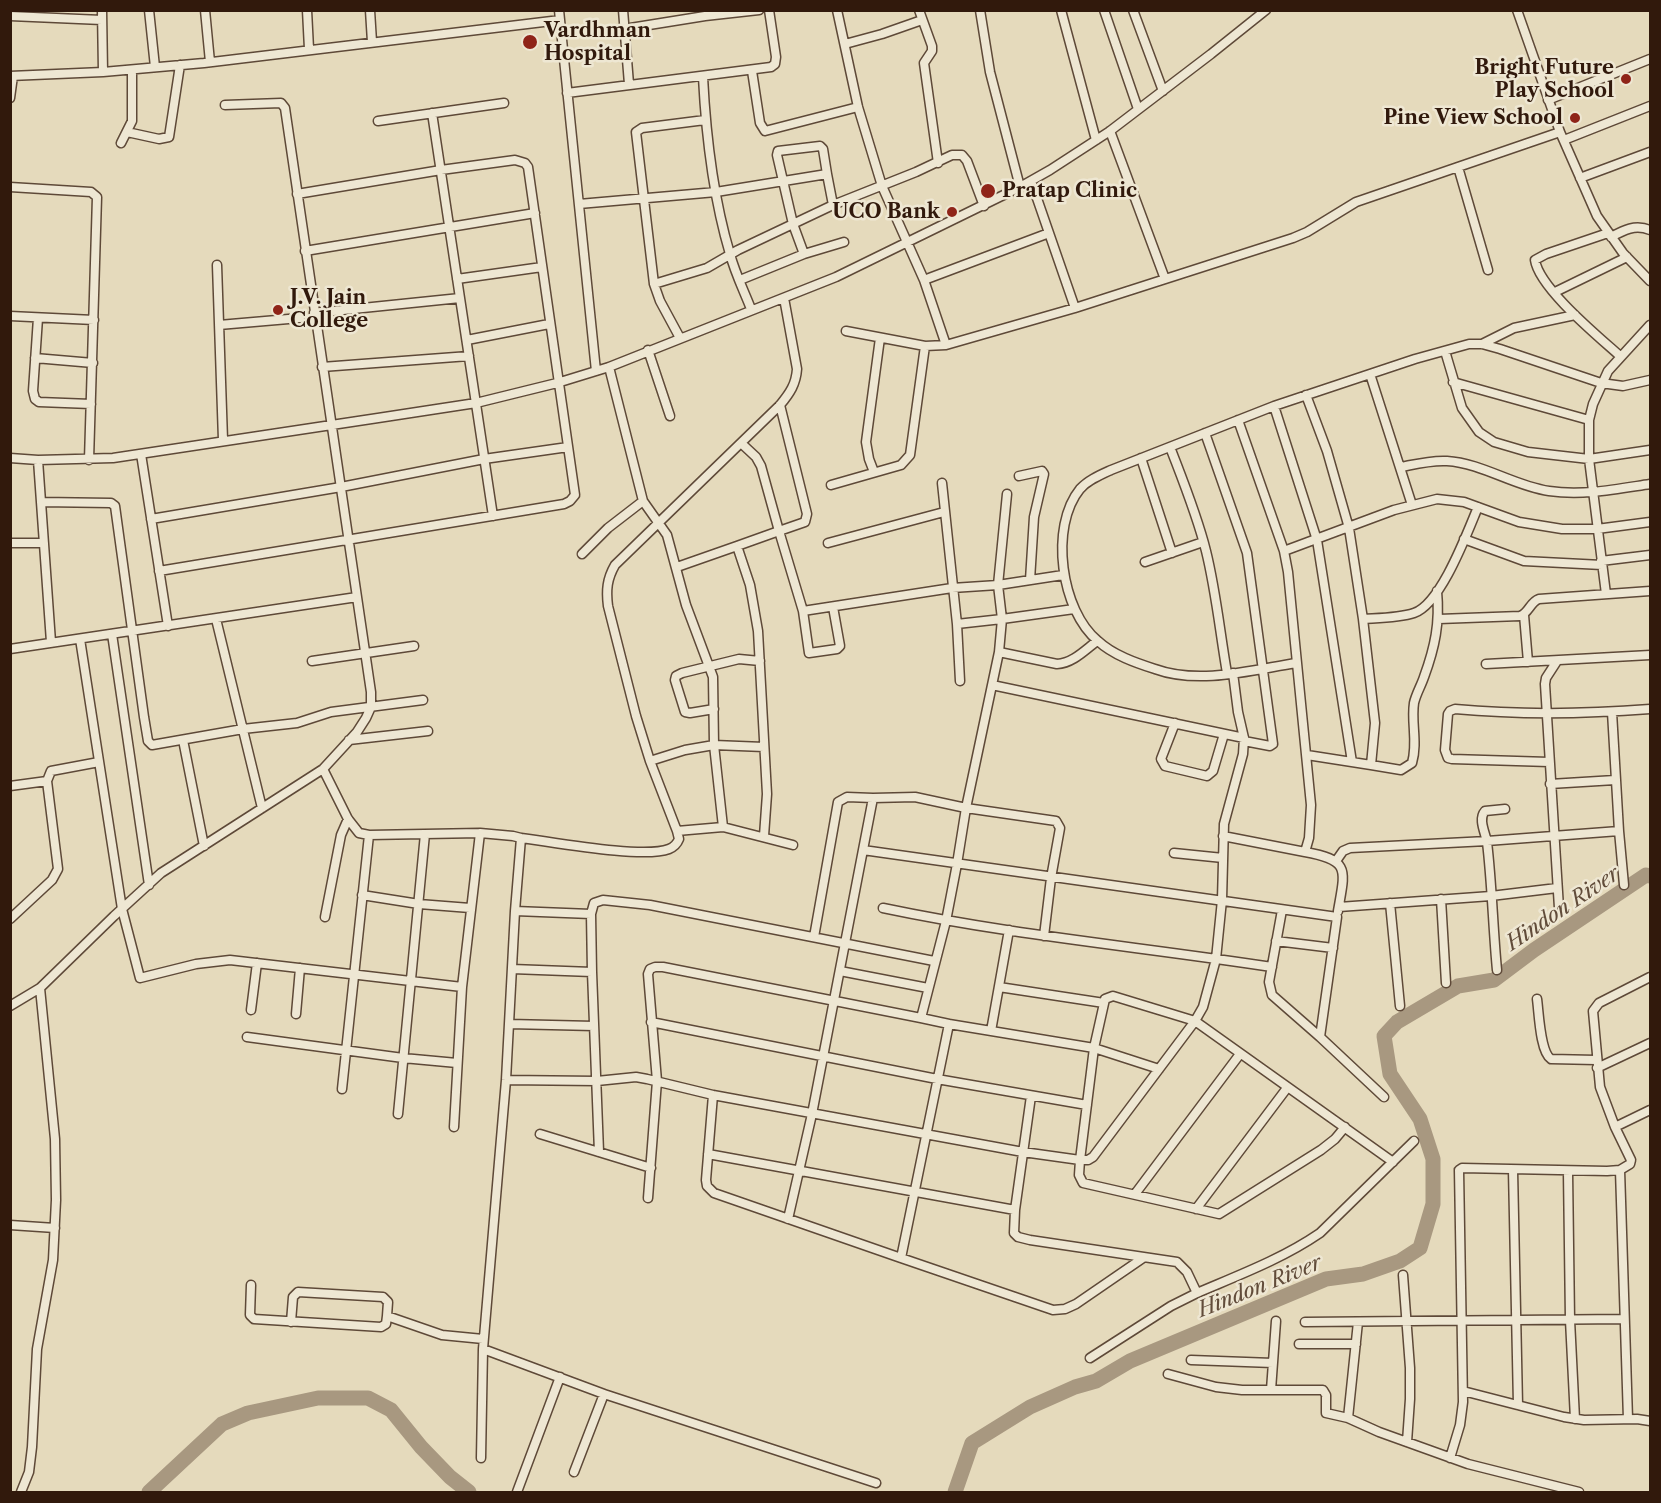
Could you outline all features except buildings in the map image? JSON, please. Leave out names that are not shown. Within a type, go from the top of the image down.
[{"type":"street","points":[[149,10],[155,67]]},
{"type":"street","points":[[205,10],[210,62]]},
{"type":"street","points":[[307,10],[309,50]]},
{"type":"street","points":[[370,10],[372,42]]},
{"type":"street","points":[[623,10],[629,84]]},
{"type":"street","points":[[624,29],[759,10]]},
{"type":"street","points":[[567,93],[771,67],[776,57],[769,10]]},
{"type":"street","points":[[837,10],[858,107],[882,186],[924,280],[946,345]]},
{"type":"street","points":[[980,10],[990,72],[1020,187]]},
{"type":"street","points":[[1061,10],[1096,140]]},
{"type":"street","points":[[1104,10],[1138,109]]},
{"type":"street","points":[[1132,10],[1163,91]]},
{"type":"street","points":[[10,458],[90,460],[141,454],[476,403],[596,371],[751,309],[837,278],[1020,187],[1110,131],[1266,10]]},
{"type":"street","points":[[1517,10],[1548,100],[1597,216],[1609,235],[1650,281]]},
{"type":"street","points":[[10,16],[102,15],[103,72]]},
{"type":"street","points":[[10,98],[12,76],[103,72],[210,62],[372,42],[559,15],[596,371]]},
{"type":"street","points":[[845,44],[882,34],[920,15],[932,46],[932,51],[924,63],[938,163]]},
{"type":"street","points":[[1548,100],[1650,59]]},
{"type":"street","points":[[127,132],[159,139],[169,137],[180,65]]},
{"type":"street","points":[[122,143],[132,121],[132,69]]},
{"type":"street","points":[[752,71],[760,123],[765,130],[858,107]]},
{"type":"street","points":[[703,77],[705,120],[716,192],[730,255],[751,309]]},
{"type":"street","points":[[10,1006],[40,988],[161,873],[323,769],[349,740],[366,718],[371,707],[371,692],[284,105],[278,102],[225,105]]},
{"type":"street","points":[[378,121],[504,103]]},
{"type":"street","points":[[846,331],[925,346],[946,345],[1075,308],[1293,238],[1356,202],[1650,106]]},
{"type":"street","points":[[432,113],[493,516]]},
{"type":"street","points":[[680,338],[660,301],[654,284],[636,136],[638,129],[705,120]]},
{"type":"street","points":[[1110,131],[1165,279]]},
{"type":"street","points":[[804,254],[793,224],[777,155],[780,150],[820,146],[823,149],[833,205]]},
{"type":"street","points":[[1580,178],[1650,152]]},
{"type":"street","points":[[654,284],[707,268],[833,205],[938,163],[952,155],[962,155],[967,161],[984,206]]},
{"type":"street","points":[[159,571],[493,516],[570,501],[575,495],[557,383],[528,167],[522,161],[441,170],[297,194]]},
{"type":"street","points":[[1458,167],[1488,270]]},
{"type":"street","points":[[579,204],[716,192],[827,174]]},
{"type":"street","points":[[1030,181],[1075,308]]},
{"type":"street","points":[[10,187],[91,192],[96,197],[90,460]]},
{"type":"street","points":[[305,251],[535,213]]},
{"type":"street","points":[[1620,356],[1575,315],[1539,272],[1535,260],[1546,254],[1634,227],[1650,230]]},
{"type":"street","points":[[924,280],[1049,233]]},
{"type":"street","points":[[740,280],[804,254],[844,243]]},
{"type":"street","points":[[1555,292],[1628,257]]},
{"type":"street","points":[[217,265],[223,440]]},
{"type":"street","points":[[457,279],[542,267]]},
{"type":"street","points":[[314,313],[460,298]]},
{"type":"street","points":[[323,769],[348,819],[359,833],[480,833],[625,851],[652,852],[676,845],[679,839],[677,831],[650,761],[608,606],[606,590],[609,576],[615,565],[780,405],[791,390],[797,369],[784,298]]},
{"type":"street","points":[[1482,344],[1514,328],[1575,315]]},
{"type":"street","points":[[10,316],[94,320]]},
{"type":"street","points":[[38,318],[33,391],[35,399],[39,402],[91,404]]},
{"type":"street","points":[[219,325],[300,318]]},
{"type":"street","points":[[466,340],[549,324]]},
{"type":"street","points":[[1606,594],[1589,459],[1589,420],[1601,383],[1620,356],[1650,325]]},
{"type":"street","points":[[874,472],[866,442],[880,338]]},
{"type":"street","points":[[1296,663],[1230,673],[1182,676],[1157,670],[1114,652],[1097,641],[1074,609],[1063,575],[1063,545],[1067,519],[1072,500],[1081,488],[1090,480],[1141,458],[1274,405],[1469,344],[1482,344],[1601,383],[1623,386],[1650,380]]},
{"type":"street","points":[[831,485],[901,465],[910,455],[925,346]]},
{"type":"street","points":[[648,350],[670,416]]},
{"type":"street","points":[[1444,351],[1461,408],[1479,432],[1494,442],[1528,452],[1589,459],[1650,450]]},
{"type":"street","points":[[322,367],[469,356]]},
{"type":"street","points":[[35,358],[93,363]]},
{"type":"street","points":[[609,366],[643,501],[667,535],[686,604],[710,667],[714,692],[714,745],[723,828]]},
{"type":"street","points":[[1370,374],[1412,505]]},
{"type":"street","points":[[1453,382],[1589,420]]},
{"type":"street","points":[[1306,395],[1326,451],[1349,528],[1363,619],[1375,723],[1371,765]]},
{"type":"street","points":[[677,567],[805,522],[807,514],[780,405]]},
{"type":"street","points":[[1274,405],[1317,540],[1352,762]]},
{"type":"street","points":[[1238,420],[1284,551],[1288,572],[1311,813],[1309,838],[1305,852]]},
{"type":"street","points":[[992,685],[1175,723],[1270,746],[1273,744],[1247,553],[1205,433]]},
{"type":"street","points":[[741,443],[756,457],[761,466],[803,611],[809,653],[837,649],[840,646],[832,607]]},
{"type":"street","points":[[151,519],[341,487],[484,459],[567,447]]},
{"type":"street","points":[[506,1080],[597,1081],[636,1077],[713,1095],[1023,1152],[1080,1160],[1088,1160],[1097,1153],[1203,1007],[1216,959],[1222,900],[1223,836],[1227,806],[1243,754],[1244,739],[1211,573],[1203,542],[1170,447]]},
{"type":"street","points":[[141,454],[168,626]]},
{"type":"street","points":[[1141,458],[1172,553]]},
{"type":"street","points":[[38,460],[51,642]]},
{"type":"street","points":[[1401,467],[1430,461],[1448,461],[1540,490],[1562,492],[1593,492],[1650,484]]},
{"type":"street","points":[[1019,476],[1038,470],[1044,474],[1034,517],[1030,580]]},
{"type":"street","points":[[942,483],[957,624],[960,681]]},
{"type":"street","points":[[921,1018],[945,921],[999,652],[1002,619],[999,585],[1007,494]]},
{"type":"street","points":[[1284,551],[1412,505],[1437,499],[1449,499],[1533,525],[1562,529],[1597,529],[1650,522]]},
{"type":"street","points":[[582,554],[608,528],[643,501]]},
{"type":"street","points":[[41,502],[114,503],[117,508],[148,741],[152,745],[243,729],[297,723],[322,714],[423,700]]},
{"type":"street","points":[[1363,619],[1413,614],[1428,605],[1464,539],[1478,507]]},
{"type":"street","points":[[828,543],[944,512]]},
{"type":"street","points":[[1464,539],[1524,561],[1602,563],[1650,555]]},
{"type":"street","points":[[1145,562],[1203,542]]},
{"type":"street","points":[[10,543],[44,543]]},
{"type":"street","points":[[737,546],[756,610],[767,794],[764,836]]},
{"type":"street","points":[[803,611],[952,588],[999,585],[1063,575]]},
{"type":"street","points":[[1307,755],[1401,770],[1412,763],[1415,748],[1414,704],[1429,665],[1439,619],[1437,591]]},
{"type":"street","points":[[1528,662],[1524,615],[1539,599],[1650,591]]},
{"type":"street","points":[[10,650],[357,597]]},
{"type":"street","points":[[957,624],[1074,609]]},
{"type":"street","points":[[1439,619],[1524,615]]},
{"type":"street","points":[[216,619],[262,808]]},
{"type":"street","points":[[112,634],[149,885]]},
{"type":"street","points":[[80,639],[122,909],[140,978],[214,961],[257,963],[462,987]]},
{"type":"street","points":[[999,652],[1063,664],[1071,661],[1097,641]]},
{"type":"street","points":[[312,661],[414,646]]},
{"type":"street","points":[[1486,664],[1650,655]]},
{"type":"street","points":[[714,709],[685,712],[675,680],[676,676],[739,659],[760,661]]},
{"type":"street","points":[[1557,661],[1546,678],[1546,712],[1559,908]]},
{"type":"street","points":[[1549,762],[1448,758],[1445,750],[1450,711],[1612,712],[1650,709]]},
{"type":"street","points":[[1612,712],[1624,885]]},
{"type":"street","points":[[1175,723],[1161,759],[1162,764],[1207,776],[1213,771],[1224,734]]},
{"type":"street","points":[[349,740],[428,731]]},
{"type":"street","points":[[183,740],[204,846]]},
{"type":"street","points":[[650,761],[685,750],[714,745],[764,747]]},
{"type":"street","points":[[11,918],[52,880],[58,869],[47,781],[51,771],[99,762]]},
{"type":"street","points":[[1550,784],[1615,780]]},
{"type":"street","points":[[10,786],[47,781]]},
{"type":"street","points":[[813,937],[838,802],[847,797],[915,797],[966,808],[1056,820],[1060,828],[1044,936]]},
{"type":"street","points":[[788,1219],[812,1114],[873,798]]},
{"type":"street","points":[[1497,970],[1487,841],[1482,814],[1485,811],[1505,808]]},
{"type":"street","points":[[325,917],[339,843],[348,819]]},
{"type":"street","points":[[677,831],[723,828],[794,845]]},
{"type":"street","points":[[1336,861],[1343,851],[1350,848],[1619,831]]},
{"type":"street","points":[[454,1127],[462,987],[480,833]]},
{"type":"street","points":[[342,1089],[369,834]]},
{"type":"street","points":[[398,1113],[425,834]]},
{"type":"street","points":[[1223,836],[1328,856],[1336,861],[1341,869],[1343,881],[1320,1037]]},
{"type":"street","points":[[481,1458],[483,1339],[506,1080],[521,838]]},
{"type":"street","points":[[863,850],[1337,917]]},
{"type":"street","points":[[1174,853],[1223,858]]},
{"type":"street","points":[[1339,907],[1491,896],[1557,888]]},
{"type":"street","points":[[362,895],[418,904],[470,908]]},
{"type":"street","points":[[1441,899],[1446,983]]},
{"type":"street","points":[[599,1152],[592,972],[591,914],[594,903],[603,900],[650,905],[934,961]]},
{"type":"street","points":[[1390,903],[1400,1006]]},
{"type":"street","points":[[883,908],[945,921],[1272,967]]},
{"type":"street","points":[[1282,910],[1269,982],[1272,995],[1384,1097]]},
{"type":"street","points":[[515,911],[591,914]]},
{"type":"street","points":[[991,1032],[1009,930]]},
{"type":"street","points":[[1276,941],[1333,948]]},
{"type":"street","points":[[250,1010],[257,963]]},
{"type":"street","points":[[648,1198],[657,1081],[648,974],[650,969],[655,967],[991,1032],[1095,1048],[1160,1069]]},
{"type":"street","points":[[296,1014],[300,968]]},
{"type":"street","points":[[512,969],[592,972]]},
{"type":"street","points":[[840,971],[928,988]]},
{"type":"street","points":[[1450,1458],[1460,1425],[1463,1391],[1459,1170],[1462,1168],[1568,1172],[1620,1170],[1626,1167],[1631,1160],[1603,1100],[1597,1064],[1593,1011],[1595,1006],[1608,998],[1650,977]]},
{"type":"street","points":[[999,987],[1104,1003]]},
{"type":"street","points":[[21,1492],[29,1472],[37,1349],[53,1260],[57,1200],[55,1139],[40,988]]},
{"type":"street","points":[[1345,1127],[1330,1144],[1219,1214],[1083,1184],[1079,1175],[1087,1105],[1095,1048],[1107,997],[1113,996],[1194,1021],[1287,1088],[1345,1127],[1393,1162]]},
{"type":"street","points":[[1537,999],[1544,1049],[1551,1059],[1597,1064],[1650,1043]]},
{"type":"street","points":[[651,1022],[937,1079],[1087,1105]]},
{"type":"street","points":[[901,1258],[949,1023]]},
{"type":"street","points":[[508,1024],[594,1026]]},
{"type":"street","points":[[247,1037],[457,1063]]},
{"type":"street","points":[[1135,1194],[1240,1053]]},
{"type":"street","points":[[1196,1209],[1287,1088]]},
{"type":"street","points":[[713,1095],[706,1180],[710,1190],[1053,1310],[1065,1309],[1076,1304],[1143,1258]]},
{"type":"street","points":[[1031,1096],[1015,1210],[1014,1233],[1023,1238],[1178,1262],[1187,1272],[1197,1293]]},
{"type":"street","points":[[1615,1127],[1650,1110]]},
{"type":"street","points":[[540,1134],[651,1168]]},
{"type":"street","points":[[1090,1358],[1171,1306],[1282,1257],[1304,1244],[1320,1233],[1414,1141]]},
{"type":"street","points":[[708,1154],[1015,1210]]},
{"type":"street","points":[[1513,1170],[1518,1405]]},
{"type":"street","points":[[1620,1170],[1628,1419]]},
{"type":"street","points":[[1568,1172],[1570,1320],[1575,1419]]},
{"type":"street","points":[[10,1225],[55,1228]]},
{"type":"street","points":[[1403,1275],[1410,1389],[1407,1442]]},
{"type":"street","points":[[251,1285],[250,1315],[252,1319],[291,1322],[381,1327],[387,1324],[388,1302],[383,1297],[298,1292],[292,1298],[291,1322]]},
{"type":"street","points":[[387,1316],[442,1335],[483,1339]]},
{"type":"street","points":[[1305,1322],[1516,1322],[1624,1319]]},
{"type":"street","points":[[1270,1390],[1276,1321]]},
{"type":"street","points":[[1348,1418],[1358,1322]]},
{"type":"street","points":[[1299,1344],[1356,1344]]},
{"type":"street","points":[[483,1349],[604,1394],[876,1483]]},
{"type":"street","points":[[1191,1360],[1273,1362]]},
{"type":"street","points":[[1168,1374],[1216,1387],[1323,1390],[1326,1395],[1326,1413],[1348,1418],[1468,1464],[1579,1492]]},
{"type":"street","points":[[518,1492],[560,1377]]},
{"type":"street","points":[[1463,1391],[1575,1419],[1650,1421]]},
{"type":"street","points":[[574,1472],[604,1394]]},
{"type":"waterway","name":"Hindon River","points":[[955,1492],[972,1443],[1030,1407],[1075,1387],[1096,1381],[1130,1361],[1326,1279],[1363,1274],[1400,1261],[1420,1248],[1433,1204],[1433,1159],[1420,1119],[1390,1074],[1384,1036],[1397,1022],[1458,986],[1494,980],[1534,950],[1646,875],[1650,876]]},
{"type":"waterway","name":"Hindon River","points":[[149,1492],[222,1424],[248,1413],[318,1398],[368,1398],[391,1410],[421,1447],[450,1477],[469,1492]]},
{"type":"place","name":"Vardhman Hospital","points":[[530,42]]},
{"type":"place","name":"Bright Future Play School","points":[[1626,79]]},
{"type":"place","name":"Pine View School","points":[[1575,118]]},
{"type":"place","name":"Pratap Clinic","points":[[988,191]]},
{"type":"place","name":"UCO Bank","points":[[952,212]]},
{"type":"place","name":"J.V. Jain College","points":[[278,310]]}]
